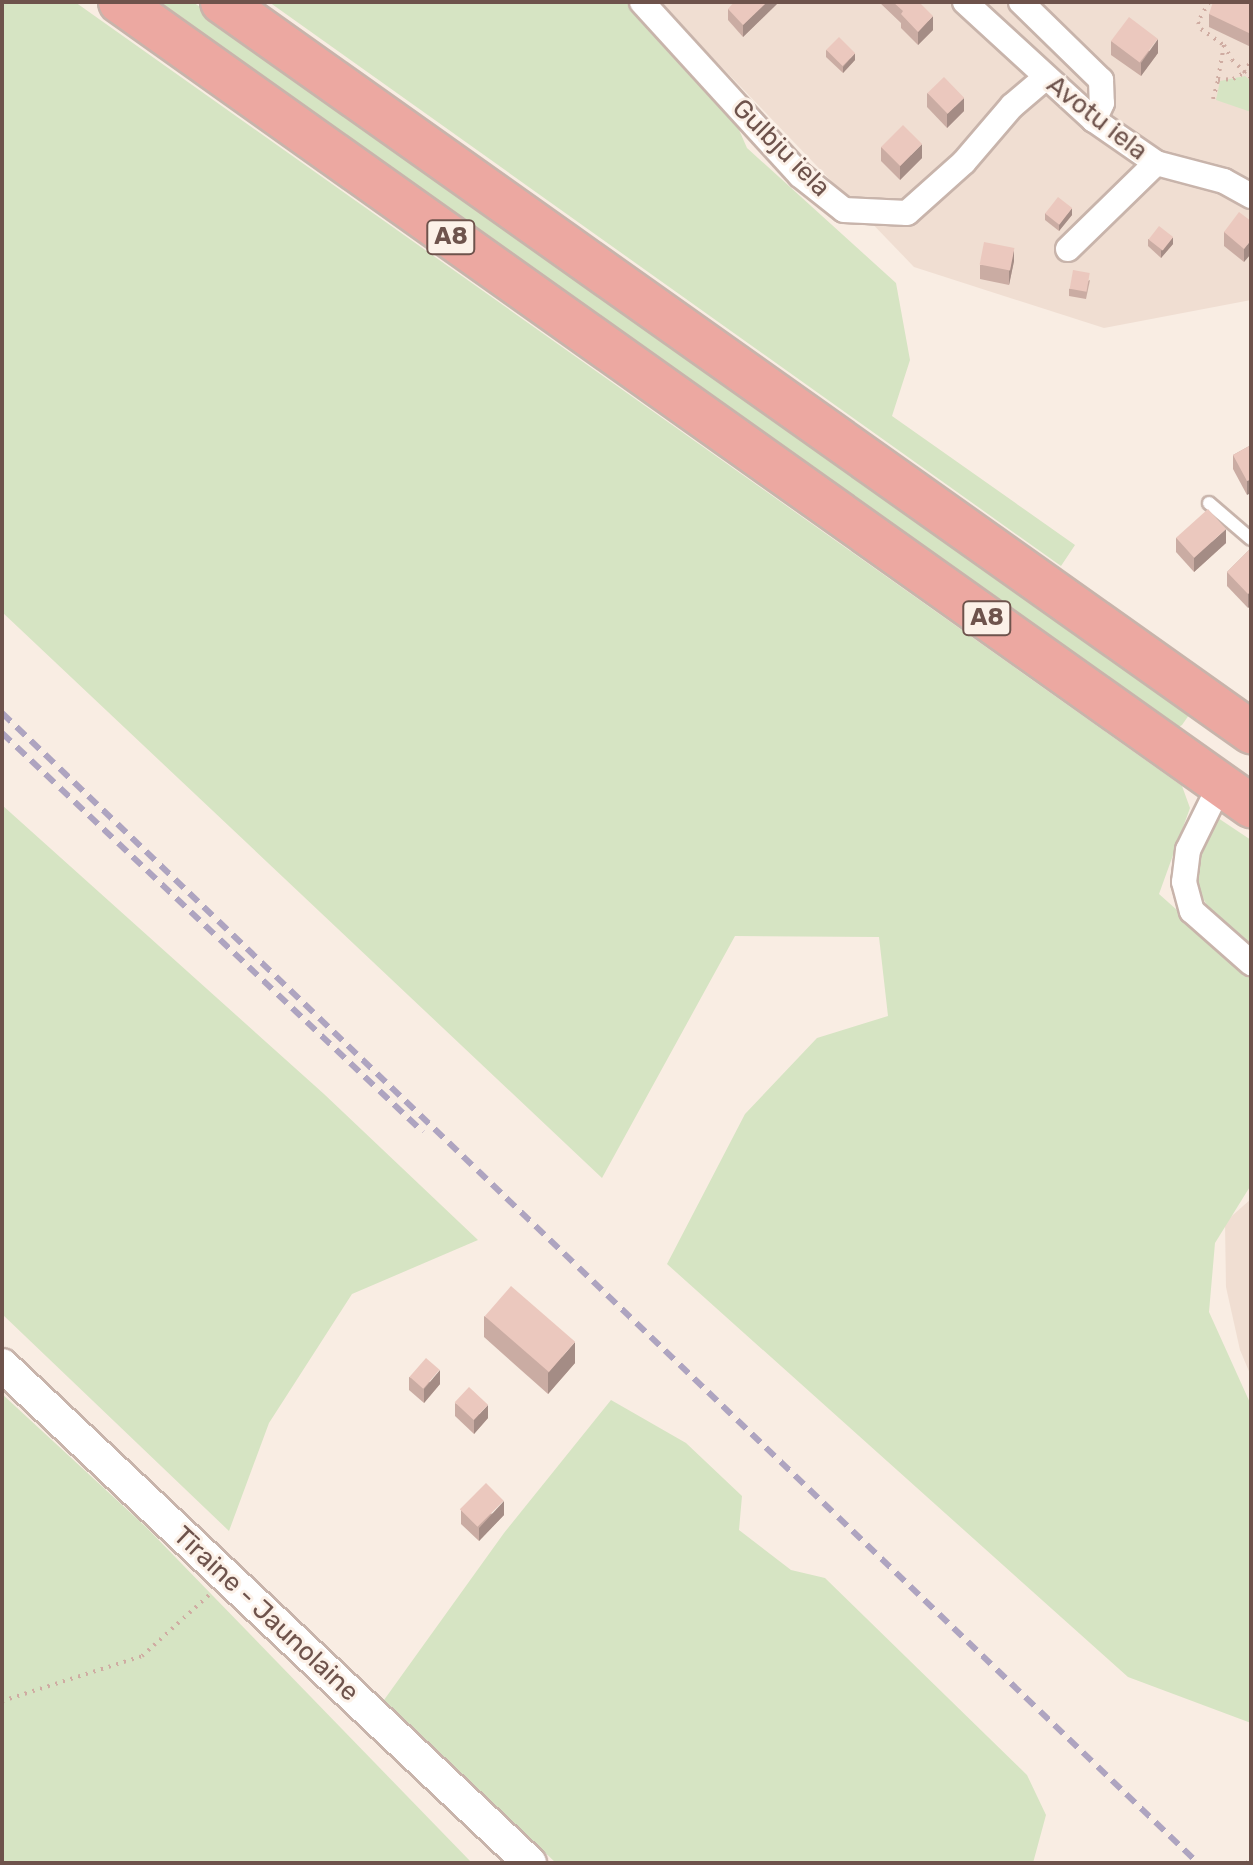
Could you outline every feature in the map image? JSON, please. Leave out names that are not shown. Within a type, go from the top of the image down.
[{"type":"highway","name":"A8","points":[[120,2],[1236,795]]},
{"type":"highway","name":"A8","points":[[222,2],[1248,722]]},
{"type":"main road","name":"Tīraine - Jaunolaine","points":[[2,1365],[530,1863]]},
{"type":"street","name":"Gulbju iela","points":[[642,2],[800,175],[844,210],[907,213],[964,162],[1012,106],[1045,78]]},
{"type":"street","name":"Avotu iela","points":[[965,2],[1094,120],[1156,163],[1224,181],[1251,196]]},
{"type":"street","points":[[1021,2],[1101,80],[1102,103],[1094,120]]},
{"type":"street","points":[[1068,249],[1156,163]]},
{"type":"street","points":[[1236,795],[1188,850],[1184,882],[1192,911],[1251,963]]},
{"type":"lane","points":[[1209,503],[1251,539]]},
{"type":"path","points":[[1209,2],[1198,22],[1201,29],[1224,45],[1251,78]]},
{"type":"path","points":[[1213,99],[1224,45]]},
{"type":"path","points":[[1218,80],[1233,79],[1244,73],[1251,61]]},
{"type":"path","points":[[2,1701],[142,1656],[228,1578]]},
{"type":"shaded area","points":[[659,2],[1251,2],[1251,300],[1104,328],[914,267]]},
{"type":"shaded area","points":[[1251,1199],[1251,1376],[1240,1350],[1226,1287],[1225,1222]]},
{"type":"green space","points":[[2,2],[75,2],[1182,786],[1190,808],[1159,894],[1251,976],[1251,1185],[1215,1243],[1209,1312],[1251,1405],[1251,1723],[1128,1677],[667,1264],[745,1114],[817,1038],[888,1016],[879,937],[735,936],[602,1178],[2,612]]},
{"type":"green space","points":[[148,2],[193,2],[1186,706],[1189,715],[1174,730]]},
{"type":"green space","points":[[269,2],[627,2],[722,91],[747,148],[896,283],[910,360],[892,416],[1075,545],[1061,566]]},
{"type":"green space","points":[[1245,76],[1251,81],[1251,112],[1216,100],[1220,81]]},
{"type":"green space","points":[[2,805],[324,1094],[478,1240],[352,1294],[269,1423],[229,1531],[2,1314]]},
{"type":"green space","points":[[1218,818],[1251,840],[1251,950],[1216,921],[1197,888],[1195,870],[1201,844],[1209,827]]},
{"type":"green space","points":[[2,1394],[146,1527],[472,1863],[2,1863]]},
{"type":"green space","points":[[611,1400],[686,1443],[742,1496],[739,1530],[791,1570],[825,1578],[1027,1775],[1046,1815],[1033,1863],[556,1863],[384,1700],[504,1533]]},
{"type":"building","points":[[734,2],[767,2],[743,25],[728,9]]},
{"type":"building","points":[[893,2],[919,2],[933,16],[918,32]]},
{"type":"building","points":[[1213,2],[1251,2],[1251,34],[1209,14]]},
{"type":"building","points":[[1129,17],[1158,39],[1140,63],[1111,41]]},
{"type":"building","points":[[839,37],[855,53],[843,66],[826,50]]},
{"type":"building","points":[[944,77],[964,98],[948,114],[927,93]]},
{"type":"building","points":[[903,125],[922,144],[900,166],[881,147]]},
{"type":"building","points":[[1058,197],[1072,208],[1059,225],[1045,214]]},
{"type":"building","points":[[1239,212],[1251,221],[1251,240],[1244,249],[1224,232]]},
{"type":"building","points":[[1159,226],[1173,237],[1163,250],[1149,239]]},
{"type":"building","points":[[984,242],[1014,248],[1010,270],[980,265]]},
{"type":"building","points":[[1073,270],[1090,273],[1086,292],[1070,289]]},
{"type":"building","points":[[1251,445],[1251,479],[1247,481],[1233,455]]},
{"type":"building","points":[[1208,509],[1226,529],[1194,558],[1176,538]]},
{"type":"building","points":[[1251,548],[1251,591],[1248,594],[1227,572]]},
{"type":"building","points":[[511,1286],[575,1342],[549,1372],[485,1316]]},
{"type":"building","points":[[426,1358],[440,1370],[423,1389],[410,1377]]},
{"type":"building","points":[[469,1387],[488,1405],[474,1420],[455,1402]]},
{"type":"building","points":[[486,1483],[504,1501],[478,1527],[460,1509]]},
{"type":"railway","points":[[2,713],[1198,1863]]},
{"type":"railway","points":[[2,733],[423,1132]]}]
